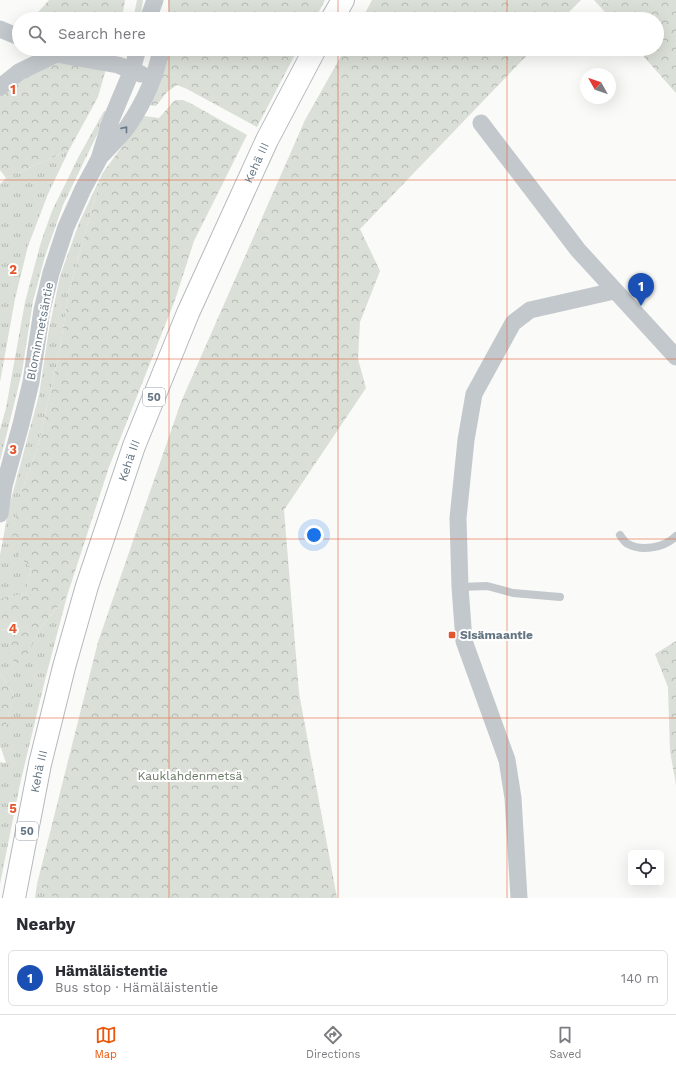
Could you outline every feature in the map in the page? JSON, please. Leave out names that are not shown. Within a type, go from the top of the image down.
[{"type":"highway","points":[[336,12],[343,0]]},
{"type":"highway","name":"Kehä III","points":[[14,898],[40,764],[64,667],[87,586],[134,446],[188,313],[267,140],[311,56]]},
{"type":"street","points":[[151,12],[155,0]]},
{"type":"street","points":[[159,0],[161,12]]},
{"type":"street","points":[[0,29],[12,34]]},
{"type":"street","points":[[0,87],[19,72],[45,56]]},
{"type":"street","points":[[73,56],[118,64],[152,78]]},
{"type":"street","name":"Blominmetsäntie","points":[[0,514],[2,491],[26,403],[42,310],[51,273],[66,226],[83,188],[99,159],[111,120],[132,70],[136,56]]},
{"type":"street","name":"Blominmetsäntie","points":[[99,159],[127,127],[141,105],[159,56]]},
{"type":"street","points":[[481,123],[578,250],[676,358]]},
{"type":"street","points":[[519,898],[513,798],[507,760],[464,641],[460,587],[458,518],[474,394],[513,323],[530,310],[614,291]]},
{"type":"lane","points":[[620,535],[628,544],[647,549],[671,541],[676,536]]},
{"type":"lane","points":[[460,587],[488,586],[513,593],[560,597]]},
{"type":"green space","points":[[49,0],[125,0],[123,12],[38,12]]},
{"type":"green space","points":[[137,0],[143,0],[141,12],[134,12]]},
{"type":"green space","points":[[168,0],[325,0],[319,12],[169,12]]},
{"type":"green space","points":[[372,0],[581,0],[569,12],[366,12]]},
{"type":"green space","points":[[594,0],[676,0],[676,93],[643,56],[664,56],[664,12],[605,12]]},
{"type":"green space","points":[[166,56],[294,56],[257,127],[177,85],[167,92],[156,106],[150,105]]},
{"type":"green space","name":"Kauklahdenmetsä","points":[[341,56],[526,56],[360,229],[380,271],[360,322],[358,359],[366,388],[284,510],[299,693],[337,898],[54,898],[37,884],[98,642],[181,402],[305,120]]},
{"type":"green space","points":[[47,61],[106,69],[98,97],[69,150],[6,178],[0,170],[0,93]]},
{"type":"green space","points":[[175,100],[183,100],[190,103],[247,135],[194,241],[175,300],[109,467],[67,596],[41,627],[21,667],[7,655],[17,631],[0,629],[0,598],[26,594],[31,567],[19,558],[12,538],[20,496],[38,447],[59,354],[69,291],[102,174],[144,116],[159,118]]},
{"type":"green space","points":[[104,111],[108,112],[63,205],[45,256],[33,301],[22,372],[0,461],[0,430],[6,408],[25,302],[41,242],[52,211],[79,156]]},
{"type":"green space","points":[[69,150],[48,194],[28,246],[15,299],[0,382],[0,184],[6,178]]},
{"type":"green space","points":[[102,174],[69,291],[59,354],[38,447],[20,496],[19,558],[31,567],[26,594],[0,598],[0,555],[9,507],[39,395],[49,329],[60,276],[79,223]]},
{"type":"green space","points":[[67,596],[20,784],[0,884],[0,762],[6,763],[0,748],[0,729],[5,728],[14,694],[0,674],[0,629],[17,631],[21,666],[41,627]]},
{"type":"green space","points":[[676,641],[676,785],[670,751],[668,687],[655,654]]},
{"type":"green space","points":[[0,674],[14,694],[5,729],[0,729]]},
{"type":"green space","points":[[37,884],[54,898],[35,898]]},
{"type":"place","name":"Hämäläistentie","points":[[641,306]]},
{"type":"place","name":"Sisämaantie","points":[[452,635]]}]
